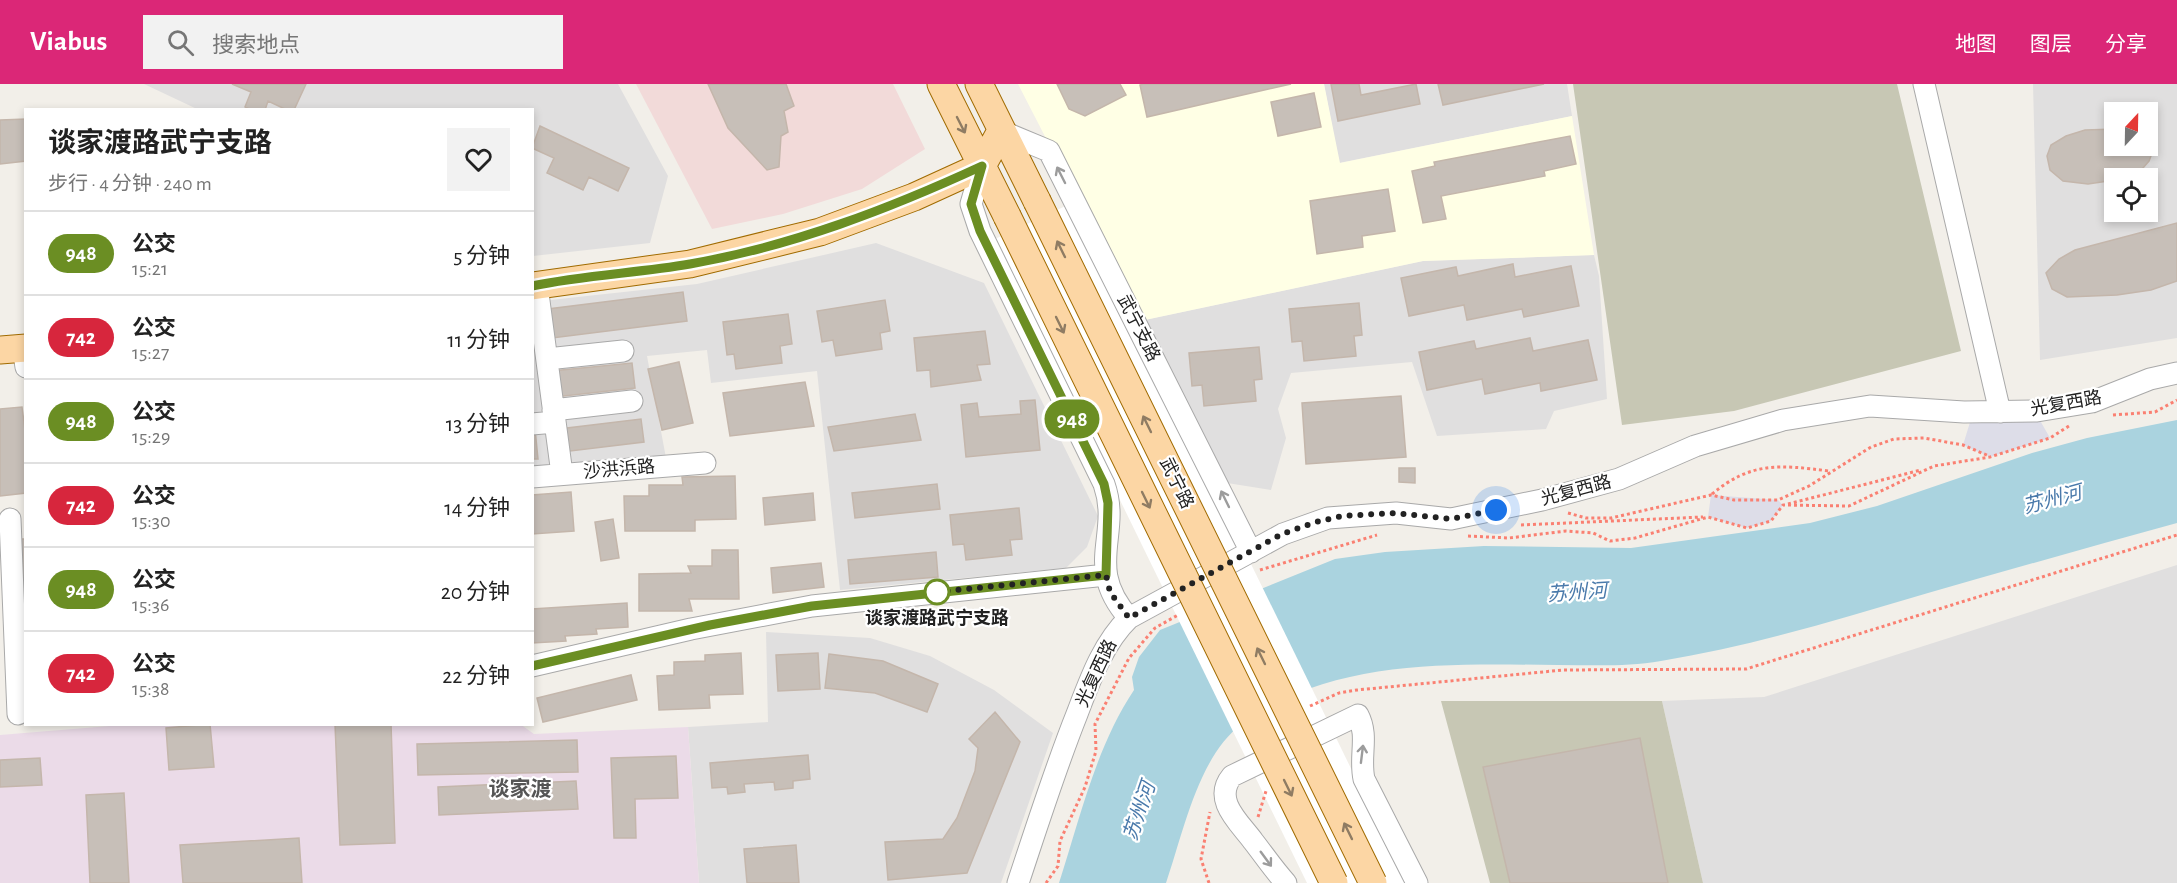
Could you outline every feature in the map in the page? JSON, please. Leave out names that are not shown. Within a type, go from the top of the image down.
[{"type":"main road","name":"武宁路","points":[[941,84],[1334,883]]},
{"type":"main road","name":"武宁路","points":[[979,84],[1373,883]]},
{"type":"main road","points":[[535,286],[690,264],[820,232],[903,201],[982,166],[1001,131]]},
{"type":"street","points":[[1924,84],[2000,412]]},
{"type":"street","name":"武宁支路","points":[[1001,131],[1050,151],[1253,561]]},
{"type":"street","points":[[982,166],[971,204],[980,231],[1107,492],[1106,575],[1110,592],[1129,618]]},
{"type":"street","points":[[535,286],[542,361],[554,416],[562,474]]},
{"type":"street","points":[[542,361],[623,351]]},
{"type":"street","name":"光复西路","points":[[1018,883],[1052,780],[1085,695],[1109,642],[1129,618],[1253,561],[1282,534],[1329,518],[1395,513],[1451,519],[1542,500],[1619,479],[1695,446],[1783,420],[1870,406],[2000,412],[2037,411],[2092,402],[2150,379],[2177,373]]},
{"type":"street","points":[[534,423],[554,416],[632,401]]},
{"type":"street","name":"沙洪浜路","points":[[534,477],[705,463]]},
{"type":"street","points":[[12,519],[8,634],[15,715]]},
{"type":"street","points":[[534,666],[783,611],[860,600],[1106,575]]},
{"type":"street","points":[[1286,883],[1233,818],[1226,800],[1225,785],[1232,776],[1358,715],[1365,730],[1361,766],[1364,779],[1417,883]]},
{"type":"path","points":[[2108,415],[2155,412],[2177,400]]},
{"type":"path","points":[[1519,525],[1708,517],[1747,528],[1771,521],[1783,505],[1934,466],[1990,457],[2050,438],[2075,422]]},
{"type":"path","points":[[1542,500],[1566,513],[1586,518],[1611,518],[1711,495],[1734,500],[1778,500],[1809,486],[1871,447],[1894,439],[1924,438],[1963,445],[1990,457]]},
{"type":"path","points":[[1711,495],[1730,479],[1772,466],[1831,471]]},
{"type":"path","points":[[1783,505],[1850,506],[1934,466]]},
{"type":"path","points":[[1459,535],[1509,538],[1566,531],[1593,533],[1610,540],[1635,538],[1708,517]]},
{"type":"path","points":[[1253,561],[1302,555],[1381,533]]},
{"type":"path","points":[[1339,693],[1563,670],[1746,669],[2177,535]]},
{"type":"path","points":[[1046,883],[1058,866],[1060,841],[1085,787],[1096,751],[1095,724],[1129,658],[1155,628],[1185,611]]},
{"type":"path","points":[[1251,838],[1266,790]]},
{"type":"shaded area","points":[[144,84],[618,84],[668,176],[650,243],[534,256],[534,108],[195,108]]},
{"type":"shaded area","points":[[636,84],[893,84],[925,149],[862,189],[783,214],[712,229]]},
{"type":"shaded area","points":[[1018,84],[1324,84],[1340,163],[1572,116],[1594,255],[1423,261],[1140,321]]},
{"type":"shaded area","points":[[1324,84],[1567,84],[1572,116],[1339,163]]},
{"type":"shaded area","points":[[1573,84],[1897,84],[1961,351],[1734,411],[1622,425]]},
{"type":"shaded area","points":[[2033,84],[2177,84],[2177,338],[2040,360]]},
{"type":"shaded area","points":[[876,243],[984,283],[1098,516],[1087,547],[1066,568],[840,590],[817,371],[711,383],[707,350],[647,356],[666,458],[534,471],[534,302],[697,284]]},
{"type":"shaded area","points":[[1594,255],[1599,276],[1607,399],[1554,411],[1546,429],[1437,436],[1412,362],[1291,373],[1278,409],[1286,438],[1271,490],[1221,482],[1140,321],[1423,261]]},
{"type":"shaded area","points":[[2038,417],[2050,438],[1990,457],[1963,445],[1971,419]]},
{"type":"shaded area","points":[[1711,495],[1778,500],[1783,505],[1771,521],[1747,528],[1708,517]]},
{"type":"shaded area","points":[[2177,565],[2177,883],[1703,883],[1662,701],[1764,697]]},
{"type":"shaded area","points":[[766,632],[870,638],[930,656],[994,690],[1053,733],[1001,883],[699,883],[688,727],[768,722]]},
{"type":"shaded area","points":[[1441,701],[1662,701],[1703,883],[1490,883]]},
{"type":"shaded area","points":[[110,726],[523,726],[534,734],[688,727],[699,883],[0,883],[0,735]]},
{"type":"water","name":"苏州河","points":[[2177,420],[2177,523],[1796,631],[1695,655],[1622,665],[1476,665],[1394,669],[1353,676],[1314,687],[1277,702],[1242,724],[1214,755],[1194,797],[1166,883],[1059,883],[1099,759],[1109,735],[1134,690],[1132,677],[1139,657],[1160,630],[1335,559],[1385,552],[1484,546],[1631,548],[1810,523],[1877,506],[2032,453],[2087,438]]},
{"type":"pier","points":[[1074,202],[1407,883],[1307,883],[993,240]]},
{"type":"building","points":[[232,84],[306,84],[295,108],[283,108],[268,101],[266,108],[247,108],[245,107],[251,92]]},
{"type":"building","points":[[708,84],[786,84],[794,106],[784,111],[788,132],[781,136],[779,167],[767,170],[728,128]]},
{"type":"building","points":[[1057,84],[1120,84],[1126,95],[1085,116],[1069,109]]},
{"type":"building","points":[[1143,84],[1291,84],[1147,117],[1140,85]]},
{"type":"building","points":[[1331,84],[1359,84],[1361,95],[1416,84],[1420,104],[1338,121]]},
{"type":"building","points":[[1438,84],[1544,84],[1443,105]]},
{"type":"building","points":[[1314,93],[1321,127],[1278,136],[1271,102]]},
{"type":"building","points":[[24,119],[24,161],[0,164],[0,120]]},
{"type":"building","points":[[540,126],[629,168],[618,191],[589,177],[583,190],[547,173],[554,158],[534,149]]},
{"type":"building","points":[[2104,129],[2104,156],[2151,156],[2149,161],[2143,168],[2104,168],[2104,182],[2088,184],[2063,181],[2050,170],[2047,156],[2051,145],[2066,136],[2085,130]]},
{"type":"building","points":[[1570,136],[1576,164],[1544,171],[1545,176],[1441,196],[1446,219],[1423,223],[1412,171],[1435,166],[1434,162]]},
{"type":"building","points":[[1388,189],[1395,231],[1362,236],[1363,247],[1317,254],[1310,201]]},
{"type":"building","points":[[2177,223],[2177,281],[2151,290],[2117,295],[2067,297],[2052,289],[2046,273],[2059,259],[2075,250]]},
{"type":"building","points":[[1513,264],[1515,277],[1571,266],[1579,306],[1524,317],[1522,309],[1467,320],[1464,305],[1409,316],[1401,278],[1456,267],[1458,276]]},
{"type":"building","points":[[683,292],[687,321],[552,338],[548,309]]},
{"type":"building","points":[[885,300],[890,331],[880,333],[882,349],[836,356],[833,340],[822,342],[817,311]]},
{"type":"building","points":[[1359,303],[1362,335],[1354,336],[1356,356],[1304,361],[1302,341],[1292,342],[1289,309]]},
{"type":"building","points":[[788,314],[792,344],[780,346],[782,363],[736,369],[734,354],[727,355],[723,322]]},
{"type":"building","points":[[985,331],[990,364],[977,365],[981,380],[931,387],[930,370],[917,371],[914,338]]},
{"type":"building","points":[[1530,338],[1533,351],[1588,340],[1597,380],[1541,391],[1540,383],[1485,394],[1482,379],[1427,390],[1419,352],[1474,341],[1476,349]]},
{"type":"building","points":[[1259,347],[1262,379],[1254,380],[1256,401],[1204,406],[1202,385],[1192,386],[1189,353]]},
{"type":"building","points":[[679,362],[693,423],[662,430],[648,369]]},
{"type":"building","points":[[632,363],[635,388],[555,397],[552,371]]},
{"type":"building","points":[[805,382],[814,426],[730,436],[723,393]]},
{"type":"building","points":[[1401,396],[1406,457],[1306,464],[1302,403]]},
{"type":"building","points":[[1035,400],[1040,450],[966,457],[961,405],[977,403],[979,417],[1021,414],[1020,401]]},
{"type":"building","points":[[22,407],[24,493],[0,496],[0,409]]},
{"type":"building","points":[[915,414],[921,440],[834,451],[828,427]]},
{"type":"building","points":[[641,419],[644,442],[562,452],[559,429]]},
{"type":"building","points":[[534,429],[535,429],[538,459],[534,459]]},
{"type":"building","points":[[1399,468],[1415,468],[1415,483],[1399,482]]},
{"type":"building","points":[[735,476],[736,519],[695,520],[695,531],[625,531],[624,496],[649,496],[649,485],[683,485],[682,477]]},
{"type":"building","points":[[937,484],[940,509],[855,518],[852,493]]},
{"type":"building","points":[[571,492],[574,531],[534,534],[534,495]]},
{"type":"building","points":[[813,493],[815,520],[765,525],[763,498]]},
{"type":"building","points":[[1019,508],[1022,539],[1010,540],[1012,555],[966,560],[964,544],[953,545],[950,515]]},
{"type":"building","points":[[613,519],[619,558],[601,561],[595,522]]},
{"type":"building","points":[[17,539],[24,539],[24,597],[18,597]]},
{"type":"building","points":[[712,550],[738,550],[739,599],[689,599],[692,611],[639,611],[639,574],[691,573],[688,566],[712,566]]},
{"type":"building","points":[[936,552],[938,577],[850,584],[848,560]]},
{"type":"building","points":[[821,563],[824,587],[773,593],[771,568]]},
{"type":"building","points":[[627,603],[628,627],[596,629],[597,634],[565,636],[566,641],[534,643],[534,609]]},
{"type":"building","points":[[741,653],[743,694],[709,695],[710,708],[659,710],[657,676],[674,675],[674,662],[705,661],[705,655]]},
{"type":"building","points":[[818,653],[820,689],[778,691],[776,655]]},
{"type":"building","points":[[829,654],[883,661],[938,684],[927,712],[875,693],[825,688]]},
{"type":"building","points":[[631,675],[637,700],[543,722],[537,698]]},
{"type":"building","points":[[995,712],[1020,742],[967,873],[888,880],[885,842],[943,839],[957,818],[975,771],[978,748],[969,739]]},
{"type":"building","points":[[210,726],[214,767],[169,770],[166,728]]},
{"type":"building","points":[[335,726],[391,726],[395,843],[340,845]]},
{"type":"building","points":[[1640,738],[1668,883],[1510,883],[1483,767]]},
{"type":"building","points":[[577,740],[578,772],[418,775],[417,744]]},
{"type":"building","points":[[808,755],[810,779],[793,781],[793,788],[775,790],[774,782],[744,784],[745,792],[728,794],[727,787],[712,788],[710,763]]},
{"type":"building","points":[[676,756],[678,798],[635,799],[636,838],[614,838],[611,758]]},
{"type":"building","points":[[40,758],[42,785],[0,787],[0,760]]},
{"type":"building","points":[[576,781],[578,809],[439,815],[438,787]]},
{"type":"building","points":[[124,793],[129,883],[90,883],[86,795]]},
{"type":"building","points":[[299,838],[302,883],[183,883],[180,845]]},
{"type":"building","points":[[796,845],[799,883],[747,883],[744,849]]},
{"type":"bus line","name":"948","points":[[534,286],[690,264],[757,249],[820,232],[914,197],[982,166],[971,204],[980,231],[1104,484],[1108,498],[1106,575],[812,606],[710,625],[534,666]]},
{"type":"place","name":"谈家渡路武宁支路","points":[[937,592]]},
{"type":"district","name":"谈家渡","points":[[520,789]]},
{"type":"route","points":[[937,592],[1106,575],[1110,592],[1129,618],[1282,534],[1329,518],[1395,513],[1451,519],[1496,510]]}]
